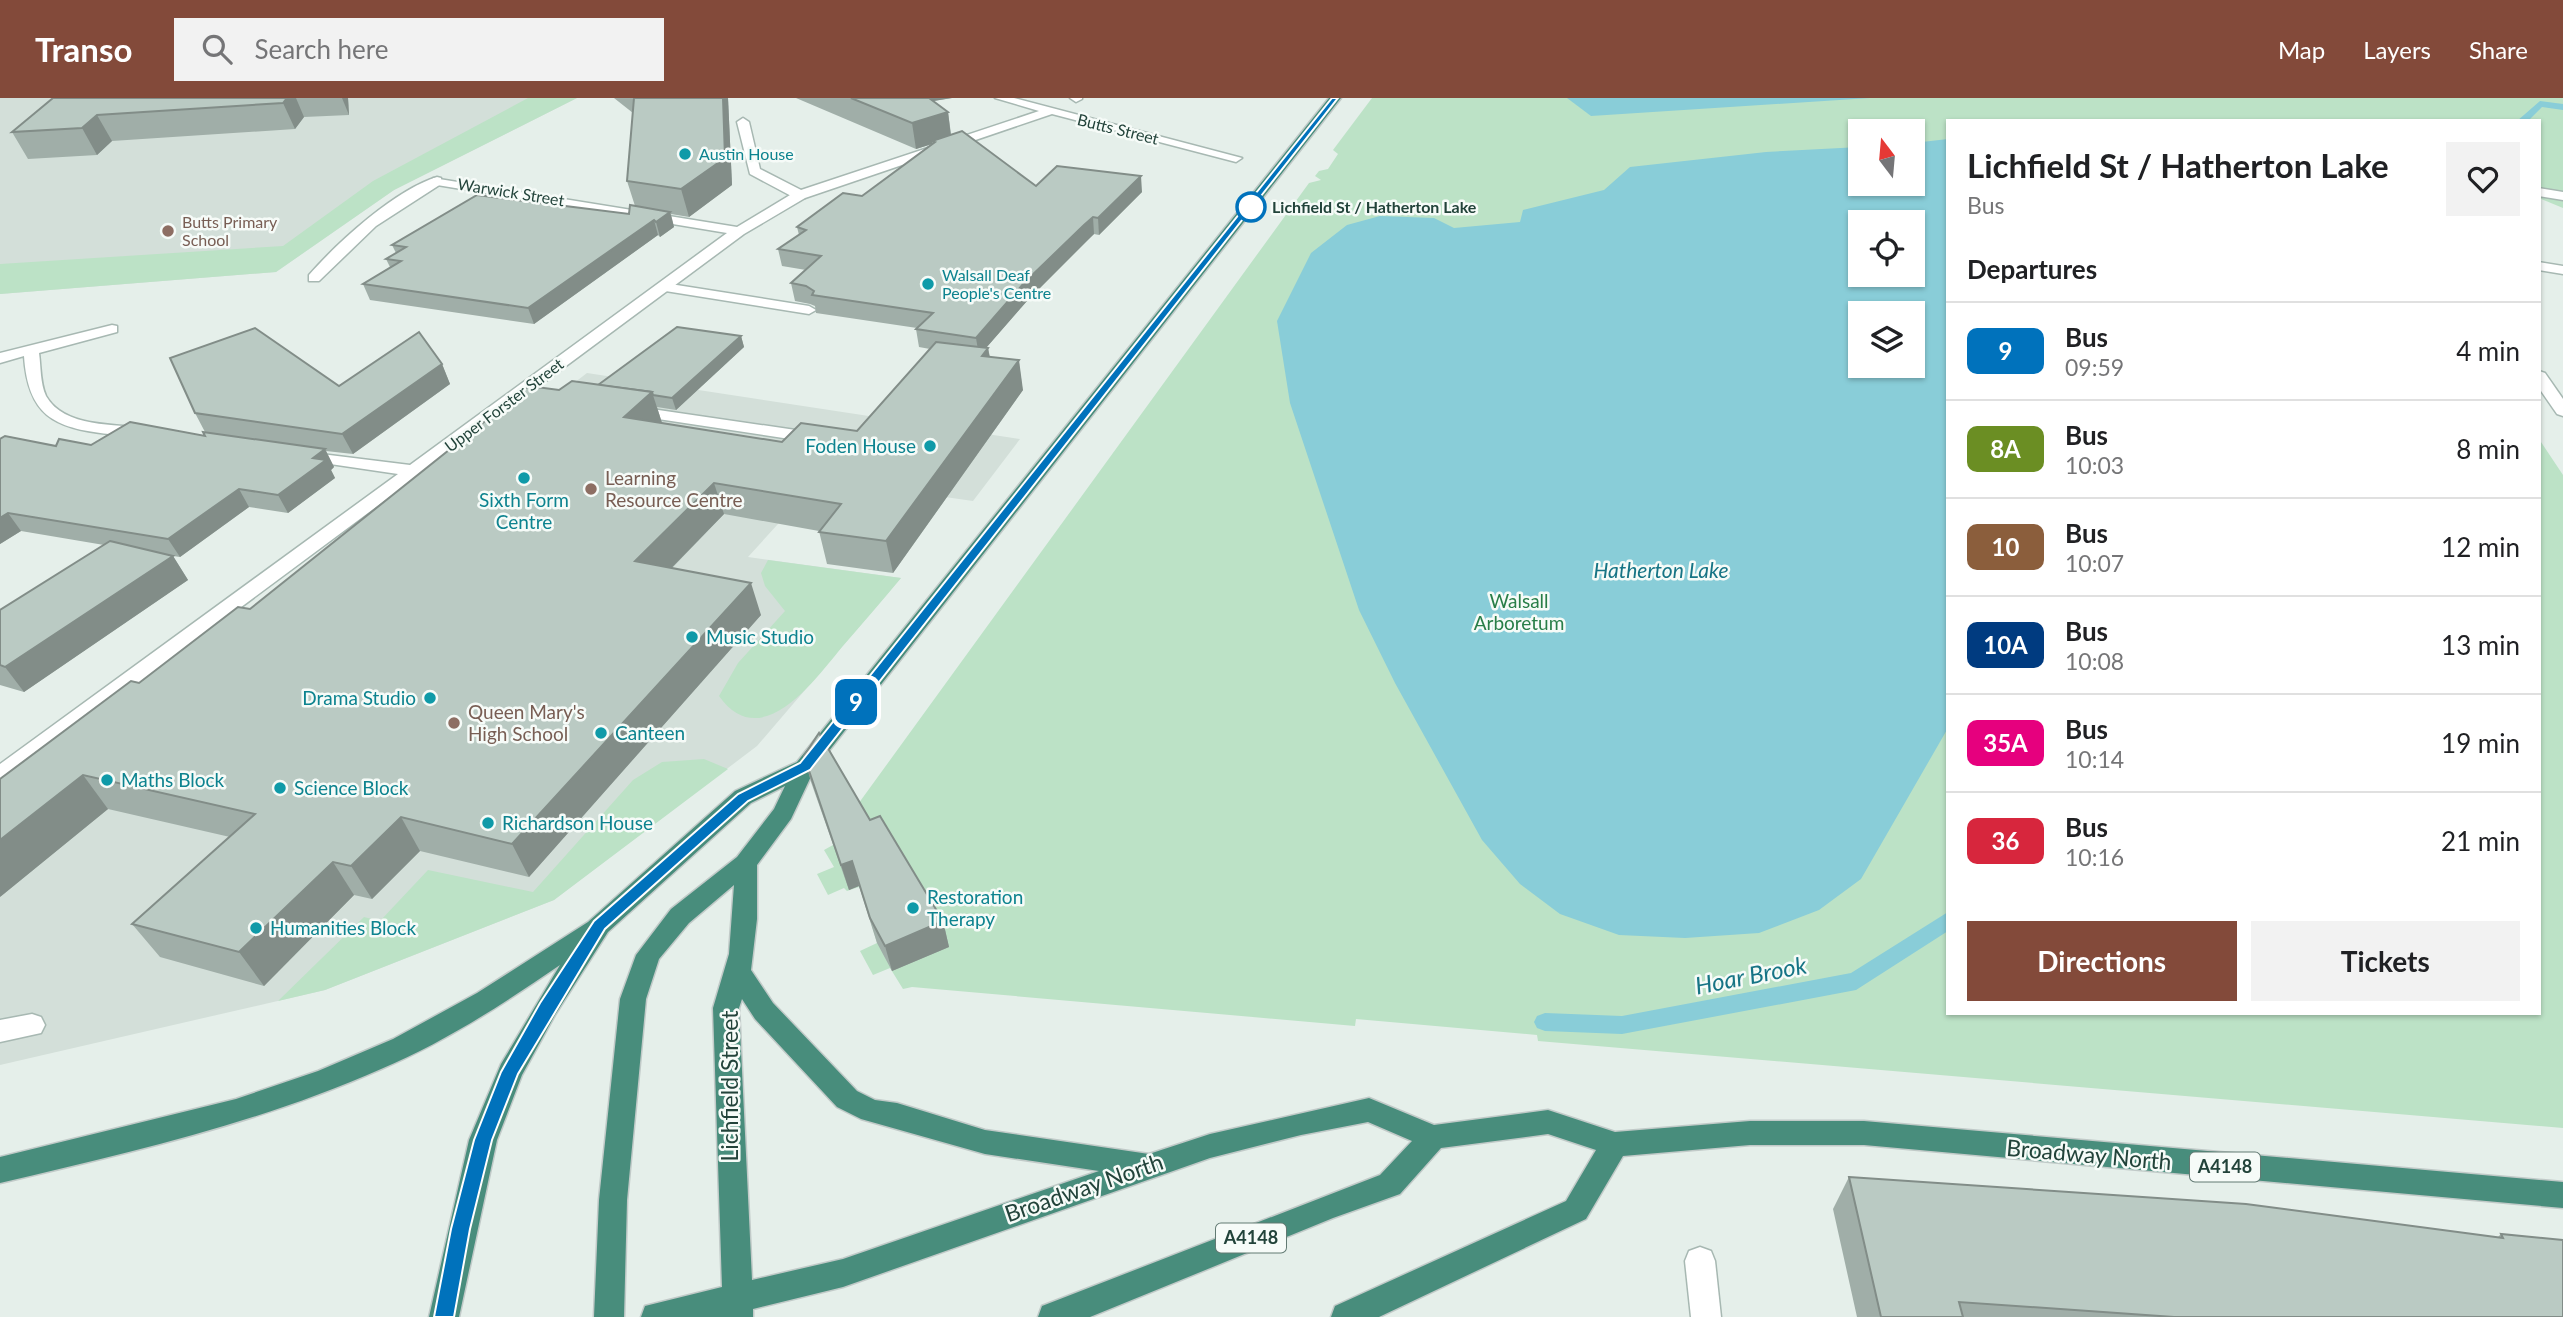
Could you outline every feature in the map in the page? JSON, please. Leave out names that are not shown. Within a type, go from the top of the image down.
[{"type":"highway","points":[[609,1317],[613,1200],[633,999],[648,955],[680,916],[745,863],[783,813],[805,767],[1335,98]]},
{"type":"highway","points":[[0,1170],[129,1142],[236,1111],[373,1061],[481,1004],[599,925],[743,797],[805,767]]},
{"type":"highway","name":"Lichfield Street","points":[[737,1309],[726,1008],[740,974],[746,910],[745,863]]},
{"type":"highway","points":[[444,1317],[461,1229],[483,1140],[510,1072],[546,1008],[599,925]]},
{"type":"highway","points":[[740,974],[764,1011],[847,1099],[872,1111],[897,1115],[985,1142],[1147,1165]]},
{"type":"highway","name":"Broadway North","points":[[656,1317],[737,1309],[1147,1165],[1301,1122],[1369,1110],[1433,1137],[1548,1122],[1615,1144],[1750,1133],[1864,1133],[2164,1162],[2563,1195]]},
{"type":"highway","name":"A4148","points":[[1053,1317],[1329,1206],[1390,1185],[1433,1137]]},
{"type":"highway","points":[[1346,1317],[1576,1210],[1615,1144]]},
{"type":"street","name":"Butts Street","points":[[1001,98],[1236,158]]},
{"type":"street","name":"Upper Forster Street","points":[[0,775],[739,231],[800,195],[914,154],[1048,112]]},
{"type":"street","points":[[743,122],[754,171],[800,195]]},
{"type":"street","name":"Warwick Street","points":[[314,278],[327,262],[385,214],[437,181],[739,231]]},
{"type":"street","points":[[2541,192],[2563,196]]},
{"type":"street","points":[[2541,266],[2563,270]]},
{"type":"street","points":[[664,287],[809,310]]},
{"type":"street","points":[[0,358],[112,329]]},
{"type":"street","points":[[31,351],[37,394],[50,413],[72,422],[168,436]]},
{"type":"street","points":[[2541,379],[2563,411]]},
{"type":"street","points":[[518,395],[541,398]]},
{"type":"street","points":[[618,409],[816,438]]},
{"type":"street","points":[[291,453],[415,471]]},
{"type":"street","points":[[0,1031],[32,1025]]},
{"type":"street","points":[[1700,1261],[1706,1317]]},
{"type":"shaded area","name":"Butts Primary School","points":[[0,98],[577,98],[394,190],[276,272],[0,294]]},
{"type":"shaded area","name":"Queen Mary's High School","points":[[587,373],[1020,439],[973,501],[819,479],[748,557],[901,578],[757,746],[554,900],[325,990],[0,1065],[0,824]]},
{"type":"green space","points":[[528,98],[577,98],[394,190],[276,272],[0,294],[0,264],[283,246],[373,181]]},
{"type":"green space","name":"Walsall Arboretum","points":[[1372,98],[2563,98],[2563,208],[2541,199],[2541,119],[1946,119],[1946,1015],[2541,1015],[2541,442],[2563,475],[2563,1128],[1538,1041],[1537,1035],[1356,1019],[1355,1026],[912,987],[903,989],[890,968],[873,975],[860,951],[877,943],[861,890],[859,887],[847,891],[844,888],[828,895],[817,874],[834,867],[824,850],[833,845],[832,840],[1309,183],[1321,180],[1315,176],[1319,171],[1328,169],[1338,154],[1333,150]]},
{"type":"green space","points":[[768,560],[901,578],[802,693],[769,715],[752,718],[735,712],[719,696],[738,663],[785,611],[765,586],[761,573]]},
{"type":"green space","points":[[704,759],[728,769],[554,900],[325,990],[278,1001],[364,917],[380,921],[428,870],[533,892],[633,780],[662,762]]},
{"type":"water","points":[[1567,98],[1870,98],[1591,116]]},
{"type":"water","name":"Hatherton Lake","points":[[1946,139],[1946,731],[1861,879],[1819,910],[1759,933],[1685,938],[1619,935],[1560,914],[1520,884],[1482,840],[1395,683],[1359,610],[1290,403],[1277,321],[1311,253],[1347,225],[1380,216],[1434,218],[1454,228],[1520,222],[1523,210],[1604,190],[1630,167],[1766,152],[1848,148],[1848,196],[1925,196],[1925,142]]},
{"type":"building","points":[[53,98],[287,98],[283,103],[97,115],[82,128],[12,132]]},
{"type":"building","points":[[634,98],[723,98],[725,158],[681,189],[627,181]]},
{"type":"building","points":[[851,98],[929,98],[948,112],[912,123]]},
{"type":"building","points":[[962,131],[1036,186],[1057,166],[1141,176],[1098,218],[1093,217],[1084,225],[1024,283],[976,338],[916,329],[933,313],[812,295],[814,291],[806,286],[791,283],[821,256],[778,249],[806,230],[797,227],[843,193],[862,196],[935,142],[932,141]]},
{"type":"building","points":[[477,195],[629,214],[630,205],[670,212],[656,222],[654,220],[528,308],[363,284],[401,261],[386,259],[406,247],[392,245]]},
{"type":"building","points":[[677,327],[741,336],[672,398],[653,395],[652,392],[598,385]]},
{"type":"building","points":[[255,328],[339,386],[419,332],[442,364],[342,434],[195,413],[170,358]]},
{"type":"building","points":[[936,342],[988,348],[982,356],[1019,360],[886,541],[819,532],[841,504],[714,483],[635,561],[751,583],[512,844],[401,817],[351,866],[333,862],[239,952],[132,924],[255,814],[83,775],[0,840],[0,779],[131,681],[139,683],[238,607],[250,609],[529,386],[559,390],[572,381],[652,392],[624,417],[782,442],[801,423],[857,431]]},
{"type":"building","points":[[130,422],[205,436],[203,432],[325,449],[313,458],[326,460],[278,495],[239,489],[168,539],[8,513],[0,518],[0,439],[5,436],[56,446],[59,439],[91,445]]},
{"type":"building","points":[[110,541],[173,556],[5,667],[0,665],[0,610]]},
{"type":"building","points":[[819,733],[870,820],[880,816],[943,921],[885,946],[870,918],[852,861],[841,865],[804,756]]},
{"type":"building","points":[[1849,1177],[2246,1204],[2503,1238],[2501,1234],[2563,1240],[2563,1317],[2174,1317],[1959,1302],[1963,1317],[1881,1317]]},
{"type":"waterway","name":"Hoar Brook","points":[[2524,119],[2540,104],[2563,107]]},
{"type":"waterway","name":"Hoar Brook","points":[[1545,1022],[1622,1025],[1856,981],[1946,921]]},
{"type":"bus line","name":"9","points":[[444,1317],[461,1229],[483,1140],[510,1072],[546,1008],[599,925],[665,870],[743,797],[805,767],[1335,98]]},
{"type":"place","name":"Austin House","points":[[685,154]]},
{"type":"place","name":"Lichfield St / Hatherton Lake","points":[[1251,207]]},
{"type":"place","name":"Butts Primary School","points":[[168,231]]},
{"type":"place","name":"Walsall Deaf People's Centre","points":[[928,284]]},
{"type":"place","name":"Foden House","points":[[930,446]]},
{"type":"place","name":"Sixth Form Centre","points":[[524,478]]},
{"type":"place","name":"Learning Resource Centre","points":[[591,489]]},
{"type":"place","name":"Music Studio","points":[[692,637]]},
{"type":"place","name":"Drama Studio","points":[[430,698]]},
{"type":"place","name":"Queen Mary's High School","points":[[454,723]]},
{"type":"place","name":"Canteen","points":[[601,733]]},
{"type":"place","name":"Maths Block","points":[[107,780]]},
{"type":"place","name":"Science Block","points":[[280,788]]},
{"type":"place","name":"Richardson House","points":[[488,823]]},
{"type":"place","name":"Restoration Therapy","points":[[913,908]]},
{"type":"place","name":"Humanities Block","points":[[256,928]]}]
